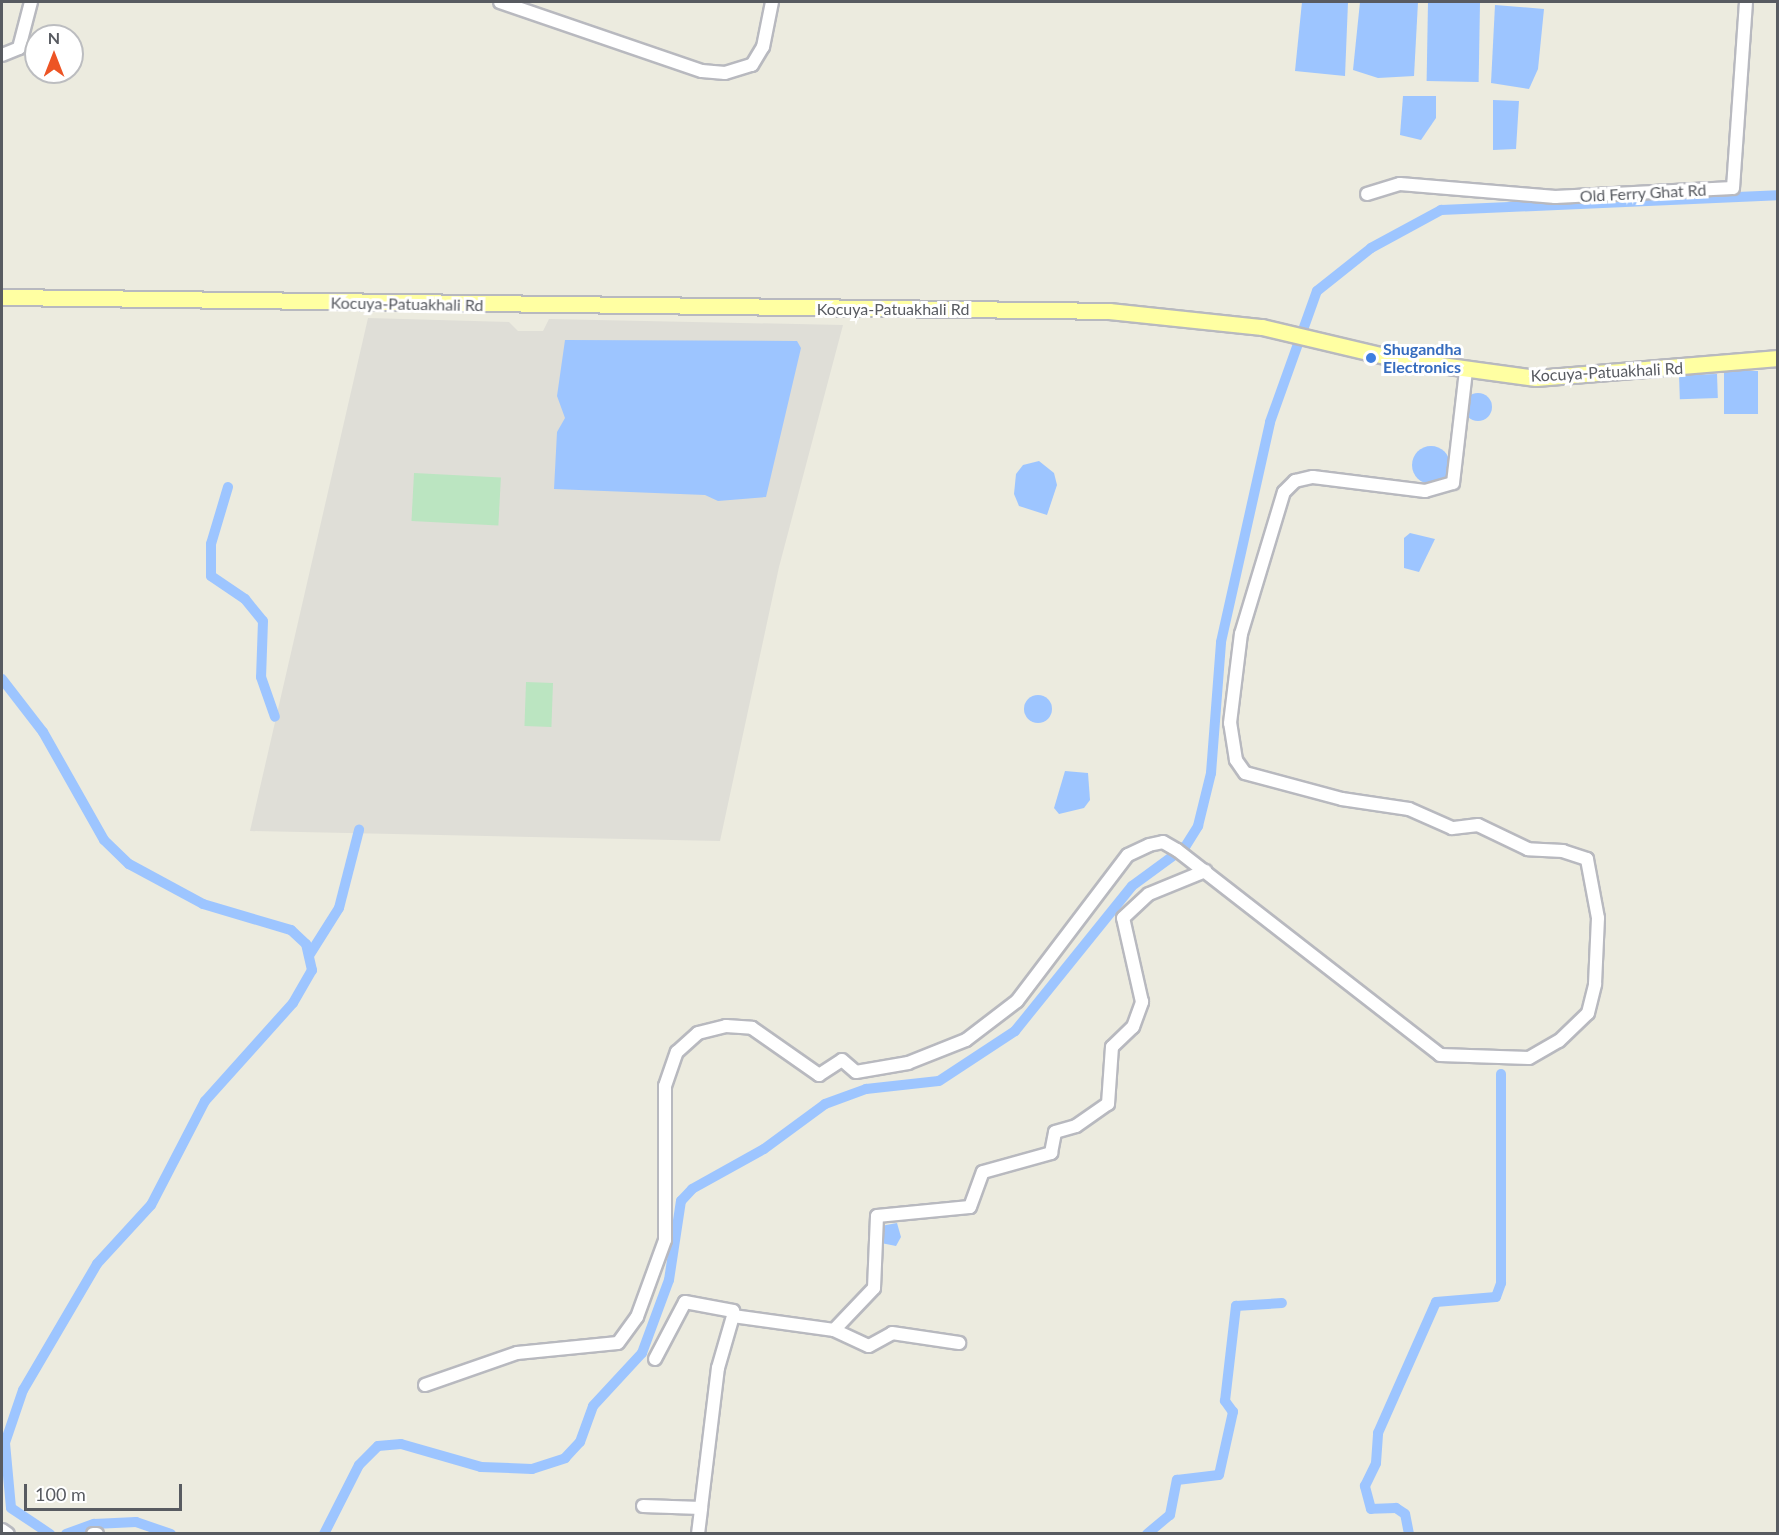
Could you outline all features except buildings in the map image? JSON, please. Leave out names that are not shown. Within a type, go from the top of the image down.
[{"type":"main road","name":"Kocuya-Patuakhali Rd","points":[[2,297],[1108,311],[1192,316],[1286,332],[1466,370],[1536,378],[1778,358]]},
{"type":"street","points":[[2,55],[19,48],[31,2]]},
{"type":"street","points":[[500,2],[702,71],[725,73],[752,64],[758,56],[772,2]]},
{"type":"street","name":"Old Ferry Ghat Rd","points":[[1367,194],[1400,184],[1555,196],[1733,188],[1746,2]]},
{"type":"street","points":[[425,1385],[517,1353],[618,1343],[637,1317],[665,1240],[665,1086],[677,1052],[698,1033],[726,1026],[752,1028],[819,1076],[842,1060],[856,1072],[908,1063],[966,1040],[1017,1001],[1128,855],[1162,843],[1177,850],[1440,1055],[1529,1058],[1559,1041],[1588,1013],[1598,918],[1587,859],[1563,850],[1528,849],[1478,825],[1457,829],[1409,809],[1273,782],[1245,773],[1236,760],[1230,703],[1241,634],[1284,492],[1295,481],[1313,477],[1425,491],[1453,483],[1466,370]]},
{"type":"street","points":[[834,1330],[874,1288],[877,1216],[970,1207],[984,1172],[1051,1153],[1055,1132],[1076,1126],[1108,1104],[1112,1047],[1133,1027],[1142,1002],[1123,918],[1149,894],[1200,868]]},
{"type":"street","points":[[655,1359],[685,1302],[733,1311],[718,1368],[698,1533]]},
{"type":"street","points":[[733,1316],[834,1330],[869,1346],[892,1333],[959,1343]]},
{"type":"street","points":[[643,1506],[701,1508]]},
{"type":"street","points":[[2,1530],[8,1533]]},
{"type":"shaded area","points":[[368,318],[509,322],[518,331],[543,331],[549,319],[843,325],[779,567],[720,841],[250,831]]},
{"type":"green space","points":[[414,473],[501,478],[498,525],[411,521]]},
{"type":"green space","points":[[526,682],[553,683],[551,727],[524,726]]},
{"type":"water","points":[[1302,2],[1348,2],[1345,76],[1295,71]]},
{"type":"water","points":[[1360,2],[1418,2],[1414,76],[1378,78],[1353,70]]},
{"type":"water","points":[[1428,2],[1480,3],[1479,82],[1427,81]]},
{"type":"water","points":[[1495,5],[1544,9],[1538,69],[1529,89],[1491,83]]},
{"type":"water","points":[[1403,96],[1436,96],[1436,118],[1421,140],[1400,135]]},
{"type":"water","points":[[1493,100],[1519,101],[1516,149],[1493,150]]},
{"type":"water","points":[[565,340],[797,341],[801,348],[766,497],[718,501],[705,495],[554,489],[557,432],[565,418],[557,396]]},
{"type":"water","points":[[1724,371],[1758,371],[1758,414],[1724,414]]},
{"type":"water","points":[[1717,374],[1718,398],[1680,399],[1679,375]]},
{"type":"water","points":[[1478,393],[1488,397],[1492,407],[1488,417],[1478,421],[1468,417],[1464,407],[1468,397]]},
{"type":"water","points":[[1431,446],[1444,452],[1450,465],[1444,478],[1431,484],[1418,478],[1412,465],[1418,452]]},
{"type":"water","points":[[1039,461],[1054,473],[1057,485],[1047,515],[1019,506],[1014,494],[1016,474],[1023,465]]},
{"type":"water","points":[[1410,533],[1435,539],[1419,572],[1404,568],[1404,538]]},
{"type":"water","points":[[1038,695],[1048,699],[1052,709],[1048,719],[1038,723],[1028,719],[1024,709],[1028,699]]},
{"type":"water","points":[[1065,771],[1088,773],[1090,800],[1084,808],[1059,814],[1054,808]]},
{"type":"water","points":[[897,1223],[901,1237],[896,1246],[876,1242],[881,1226]]},
{"type":"waterway","points":[[324,1534],[359,1465],[378,1446],[401,1444],[481,1467],[532,1469],[565,1458],[580,1442],[593,1406],[642,1353],[669,1280],[681,1201],[692,1189],[764,1149],[825,1104],[866,1089],[939,1081],[1015,1031],[1132,886],[1185,847],[1198,826],[1211,773],[1221,642],[1270,422],[1317,291],[1371,248],[1441,210],[1778,195]]},
{"type":"waterway","points":[[228,487],[211,544],[211,576],[245,599],[263,621],[261,677],[275,717]]},
{"type":"waterway","points":[[2,679],[43,732],[104,840],[129,864],[203,904],[291,930],[306,944],[312,970],[293,1003],[205,1101],[151,1205],[97,1264],[23,1390],[5,1443],[11,1508],[50,1534]]},
{"type":"waterway","points":[[310,954],[339,908],[359,830]]},
{"type":"waterway","points":[[1409,1534],[1405,1514],[1396,1508],[1371,1509],[1365,1486],[1376,1463],[1378,1433],[1436,1302],[1496,1297],[1501,1283],[1501,1074]]},
{"type":"waterway","points":[[1147,1534],[1170,1515],[1177,1480],[1219,1475],[1233,1412],[1225,1401],[1236,1306],[1282,1303]]},
{"type":"waterway","points":[[66,1534],[94,1524],[136,1522],[171,1534]]},
{"type":"place","name":"Shugandha Electronics","points":[[1371,358]]}]
